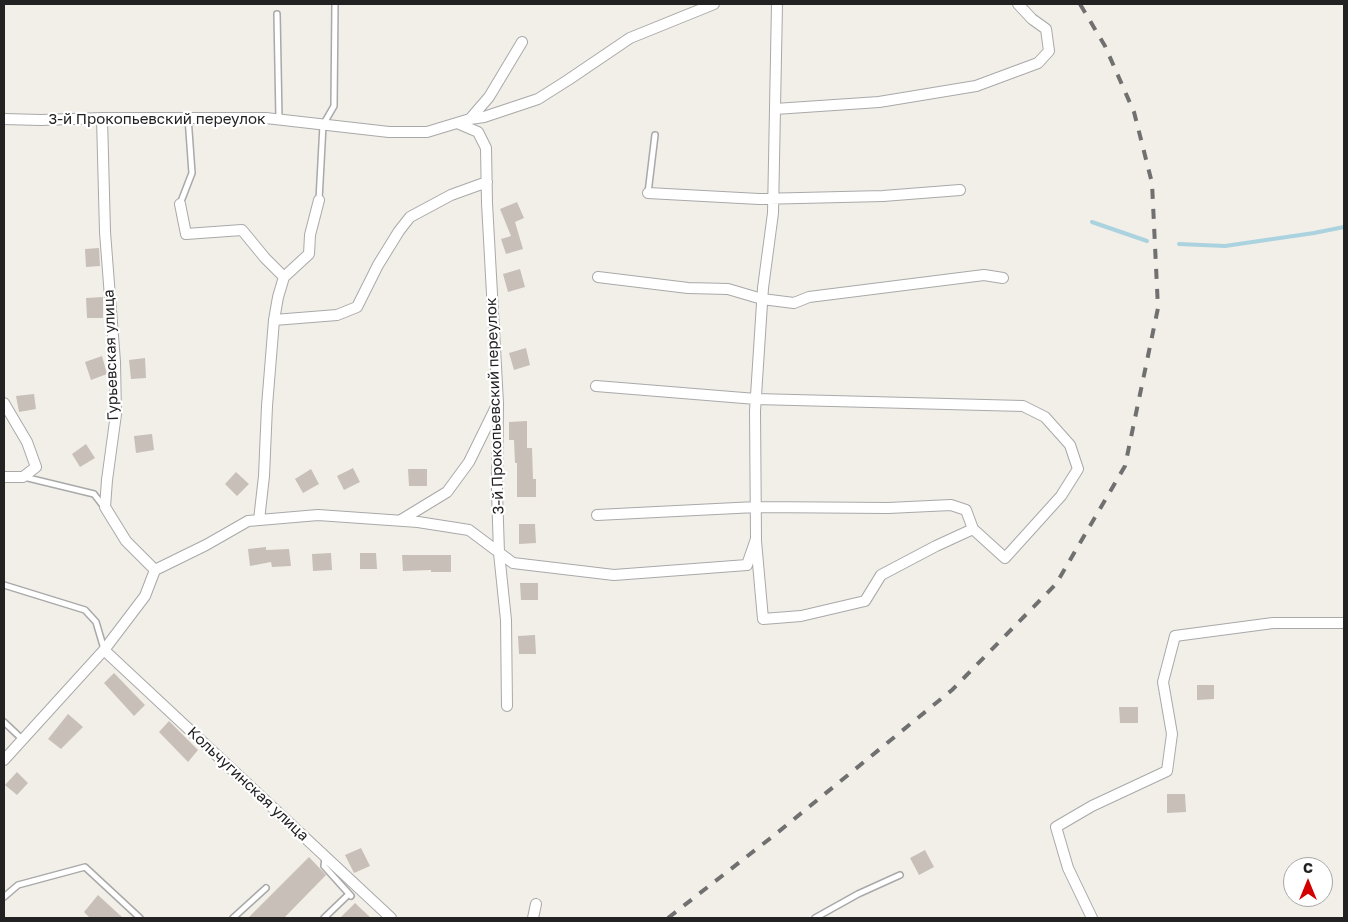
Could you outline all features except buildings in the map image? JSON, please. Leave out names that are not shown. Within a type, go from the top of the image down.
[{"type":"street","name":"3-й Прокопьевский переулок","points":[[4,119],[258,118],[389,132],[427,132],[538,99],[630,38],[714,4]]},
{"type":"street","points":[[777,4],[773,213],[762,299],[756,399],[756,539],[763,619],[801,616],[865,601],[880,575],[973,529]]},
{"type":"street","points":[[775,109],[879,102],[976,86],[1038,63],[1048,51],[1046,28],[1032,19],[1018,4]]},
{"type":"street","points":[[470,119],[489,97],[522,42]]},
{"type":"street","name":"Гурьевская улица","points":[[102,118],[104,232],[115,362],[116,414],[104,507]]},
{"type":"street","name":"3-й Прокопьевский переулок","points":[[457,123],[478,132],[486,148],[498,403],[499,553],[506,620],[507,706]]},
{"type":"street","points":[[274,320],[337,315],[357,307],[378,265],[399,230],[410,217],[450,195],[487,182]]},
{"type":"street","points":[[648,193],[759,198],[883,196],[960,190]]},
{"type":"street","points":[[259,520],[264,476],[274,320],[278,297],[284,277],[309,254],[310,235],[320,200]]},
{"type":"street","points":[[180,204],[186,234],[242,230],[265,258],[284,277]]},
{"type":"street","points":[[598,277],[688,288],[728,289],[762,299],[794,303],[809,297],[984,275],[1003,278]]},
{"type":"street","points":[[596,386],[756,399],[1023,406],[1045,417],[1070,445],[1078,468],[1061,496],[1005,558],[973,529],[966,510],[951,505],[888,508],[756,507],[597,514]]},
{"type":"street","points":[[4,403],[27,442],[36,467],[23,477],[4,477]]},
{"type":"street","points":[[400,520],[447,492],[469,462],[498,403]]},
{"type":"street","points":[[104,507],[126,541],[155,570]]},
{"type":"street","points":[[4,760],[104,650],[145,596],[155,570],[206,545],[248,521],[318,514],[418,522],[470,530],[513,563],[614,575],[747,565],[756,539]]},
{"type":"street","points":[[1092,918],[1068,868],[1056,827],[1092,806],[1167,771],[1172,734],[1163,682],[1174,636],[1273,623],[1344,623]]},
{"type":"street","name":"Кольчугинская улица","points":[[104,650],[391,918]]},
{"type":"street","points":[[533,918],[536,904]]},
{"type":"lane","points":[[320,200],[323,125],[334,106],[335,4]]},
{"type":"lane","points":[[277,14],[279,119]]},
{"type":"lane","points":[[180,204],[192,173],[188,117]]},
{"type":"lane","points":[[648,193],[655,135]]},
{"type":"lane","points":[[23,477],[94,494],[104,507]]},
{"type":"lane","points":[[4,585],[85,610],[96,622],[104,650]]},
{"type":"lane","points":[[4,722],[22,740]]},
{"type":"lane","points":[[324,918],[350,895],[324,866],[325,856]]},
{"type":"lane","points":[[4,897],[18,885],[85,867],[140,918]]},
{"type":"lane","points":[[815,918],[858,894],[900,875]]},
{"type":"lane","points":[[233,918],[266,888]]},
{"type":"waterway","points":[[1092,222],[1147,241]]},
{"type":"waterway","points":[[1179,244],[1225,246],[1344,227]]},
{"type":"railway","points":[[668,918],[777,833],[952,690],[1056,584],[1125,466],[1158,308],[1152,183],[1134,112],[1105,46],[1080,4]]}]
